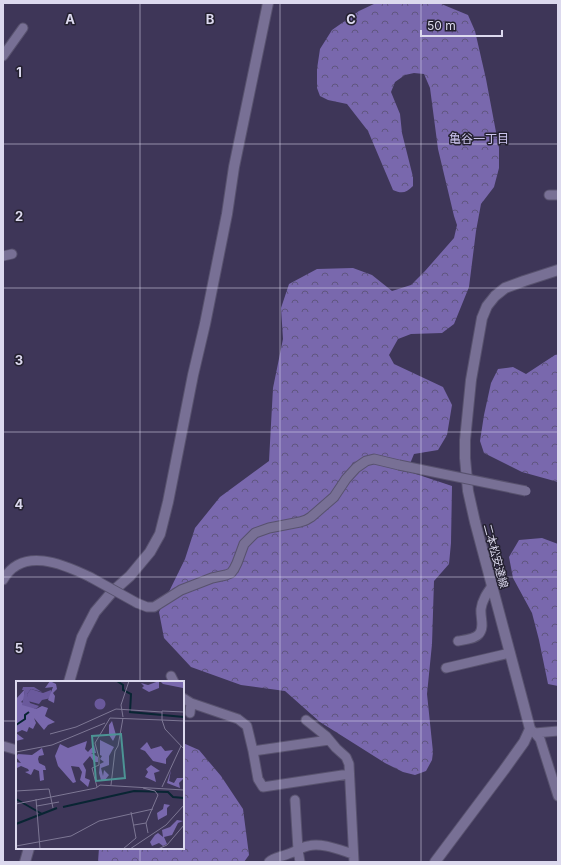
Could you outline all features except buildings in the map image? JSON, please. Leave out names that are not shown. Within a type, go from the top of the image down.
[{"type":"street","points":[[70,681],[82,637],[95,612],[150,552],[160,534],[168,502],[227,214],[234,166],[268,3]]},
{"type":"street","points":[[3,56],[23,28]]},
{"type":"street","name":"二本松安達線","points":[[532,731],[473,516],[468,490],[465,440],[471,380],[477,342],[482,318],[487,306],[491,300],[505,288],[558,270]]},
{"type":"street","points":[[3,580],[10,570],[30,561],[59,564],[90,577],[137,603],[147,607],[154,607],[181,590],[212,578],[231,573],[237,563],[244,544],[255,533],[269,528],[306,520],[311,517],[334,497],[346,479],[356,468],[366,461],[374,459],[526,491]]},
{"type":"street","points":[[458,641],[479,635],[482,628],[481,606],[486,594],[492,586]]},
{"type":"street","points":[[446,668],[510,653]]},
{"type":"street","points":[[184,699],[191,703],[238,719],[247,726],[258,779],[263,788],[349,774]]},
{"type":"street","points":[[190,713],[191,703]]},
{"type":"street","points":[[268,862],[309,845],[318,845],[354,858],[349,764],[346,757],[326,736],[306,720]]},
{"type":"street","points":[[532,731],[558,731]]},
{"type":"street","points":[[532,731],[540,739],[558,796]]},
{"type":"street","points":[[435,862],[532,731]]},
{"type":"street","points":[[253,751],[329,740]]},
{"type":"street","points":[[3,746],[16,750]]},
{"type":"street","points":[[295,800],[300,862]]},
{"type":"street","points":[[25,862],[29,849]]},
{"type":"green space","points":[[376,3],[439,3],[468,15],[475,31],[499,148],[499,168],[494,187],[481,204],[469,287],[454,324],[442,333],[411,334],[398,339],[389,355],[394,364],[443,387],[452,405],[447,435],[438,450],[414,454],[407,471],[452,486],[449,564],[434,581],[432,644],[427,694],[433,752],[432,760],[426,771],[415,775],[403,772],[385,763],[320,722],[285,691],[241,685],[191,667],[164,638],[159,612],[185,559],[195,528],[220,497],[269,461],[273,388],[283,339],[281,308],[289,284],[317,269],[353,268],[372,275],[392,291],[411,285],[454,238],[457,225],[438,149],[430,88],[424,74],[414,73],[405,75],[395,82],[391,92],[400,114],[402,133],[413,177],[413,186],[404,192],[393,190],[368,131],[347,104],[328,100],[320,96],[317,88],[317,69],[320,49],[332,30],[359,11]]},
{"type":"green space","points":[[558,354],[558,482],[522,472],[484,453],[480,441],[491,383],[498,369],[513,367],[526,374]]},
{"type":"green space","points":[[542,538],[558,544],[558,686],[548,684],[532,613],[513,578],[509,557],[519,540]]},
{"type":"green space","points":[[184,743],[199,750],[221,776],[243,809],[249,855],[244,862],[98,862],[99,849],[184,849]]},
{"type":"district","name":"亀谷一丁目","points":[[479,138]]}]
